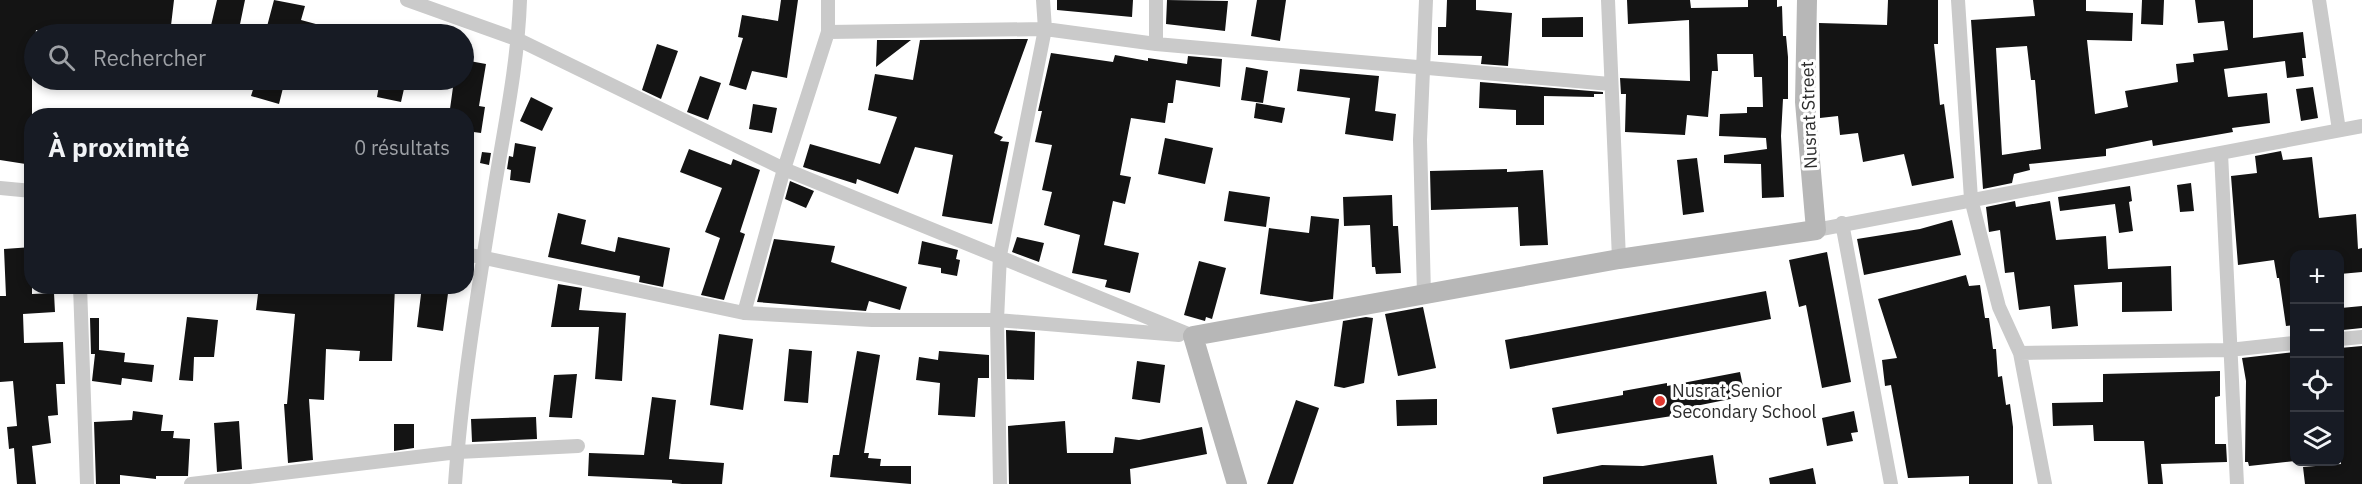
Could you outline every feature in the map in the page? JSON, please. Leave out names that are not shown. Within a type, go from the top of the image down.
[{"type":"street","points":[[406,0],[474,24]]},
{"type":"street","points":[[455,484],[483,258],[519,40],[520,0]]},
{"type":"street","points":[[744,313],[784,169],[828,32],[828,0]]},
{"type":"street","points":[[1000,484],[998,320],[1000,255],[1045,28],[1043,0]]},
{"type":"street","points":[[1156,0],[1156,44]]},
{"type":"street","points":[[1424,294],[1419,140],[1426,0]]},
{"type":"street","points":[[1608,0],[1619,259]]},
{"type":"street","name":"Nusrat Street","points":[[1807,0],[1805,102],[1816,230]]},
{"type":"street","points":[[1958,0],[1971,199],[1999,307],[2020,352],[2045,484]]},
{"type":"street","points":[[2319,0],[2339,130]]},
{"type":"street","points":[[474,24],[519,40],[784,169],[1000,255],[1193,336]]},
{"type":"street","points":[[828,32],[1045,28],[1156,44],[1610,84]]},
{"type":"street","points":[[474,256],[744,313],[872,320],[998,320],[1193,336],[1619,259],[1816,230],[2362,126]]},
{"type":"street","points":[[2221,153],[2237,484]]},
{"type":"street","points":[[0,188],[24,190]]},
{"type":"street","points":[[1842,224],[1891,484]]},
{"type":"street","points":[[80,294],[87,484]]},
{"type":"street","points":[[1193,336],[1237,484]]},
{"type":"street","points":[[2344,339],[2362,337]]},
{"type":"street","points":[[2020,352],[2229,350],[2290,344]]},
{"type":"street","points":[[192,484],[458,452],[579,446]]},
{"type":"building","points":[[0,0],[174,0],[171,24],[24,24],[24,90],[32,90],[32,108],[24,108],[24,164],[0,160]]},
{"type":"building","points":[[217,0],[245,0],[240,24],[211,24]]},
{"type":"building","points":[[274,0],[305,6],[301,20],[316,24],[268,24]]},
{"type":"building","points":[[781,0],[798,0],[787,78],[752,71],[746,90],[729,85],[743,38],[738,37],[742,15],[778,21]]},
{"type":"building","points":[[1057,0],[1133,0],[1132,17],[1057,10]]},
{"type":"building","points":[[1167,0],[1228,1],[1225,31],[1166,24]]},
{"type":"building","points":[[1257,0],[1286,0],[1280,41],[1251,36]]},
{"type":"building","points":[[1447,0],[1476,0],[1476,10],[1512,13],[1508,66],[1481,64],[1482,56],[1438,55],[1438,27],[1446,27]]},
{"type":"building","points":[[1627,0],[1690,0],[1691,8],[1748,7],[1748,0],[1777,0],[1777,7],[1782,6],[1783,36],[1786,36],[1788,57],[1788,99],[1783,99],[1781,136],[1784,197],[1762,198],[1761,164],[1724,163],[1724,155],[1767,149],[1766,138],[1719,136],[1720,114],[1747,113],[1747,107],[1763,107],[1762,77],[1754,77],[1753,54],[1717,54],[1718,71],[1712,71],[1708,117],[1687,115],[1685,135],[1625,132],[1626,94],[1621,94],[1620,78],[1690,81],[1689,20],[1628,24]]},
{"type":"building","points":[[1888,0],[1938,0],[1938,44],[1934,44],[1940,105],[1944,104],[1954,178],[1912,186],[1904,154],[1863,162],[1858,133],[1840,135],[1838,116],[1820,118],[1819,23],[1887,25]]},
{"type":"building","points":[[2033,0],[2086,0],[2086,11],[2133,13],[2132,41],[2087,40],[2095,114],[2128,107],[2125,91],[2178,82],[2176,64],[2194,62],[2193,54],[2228,50],[2224,21],[2198,23],[2195,0],[2253,0],[2253,38],[2303,32],[2306,58],[2302,58],[2304,76],[2287,78],[2285,61],[2224,69],[2228,97],[2267,93],[2270,123],[2232,128],[2233,132],[2153,146],[2152,140],[2106,149],[2106,156],[2029,164],[2030,170],[2014,174],[2012,183],[1983,189],[1971,20],[2035,16]],"holes":[[[2027,46],[2031,80],[2035,80],[2041,149],[2002,155],[1996,48]]]},
{"type":"building","points":[[2142,0],[2164,0],[2163,25],[2141,24]]},
{"type":"building","points":[[1583,17],[1583,37],[1542,37],[1542,18]]},
{"type":"building","points":[[1028,39],[994,133],[1003,137],[1000,141],[1009,142],[992,224],[942,216],[953,155],[915,147],[898,194],[857,179],[856,184],[803,167],[810,144],[880,164],[897,117],[868,110],[875,74],[913,80],[920,40]]},
{"type":"building","points":[[877,40],[911,40],[876,67]]},
{"type":"building","points":[[657,44],[678,51],[661,99],[642,90]]},
{"type":"building","points":[[1051,53],[1113,62],[1115,55],[1148,61],[1148,58],[1187,64],[1188,56],[1222,59],[1220,87],[1176,80],[1173,103],[1168,103],[1165,123],[1131,118],[1120,175],[1131,177],[1125,204],[1113,201],[1104,245],[1139,253],[1130,293],[1105,287],[1107,280],[1072,273],[1080,235],[1044,225],[1052,192],[1042,190],[1052,145],[1035,142],[1042,111],[1038,111]]},
{"type":"building","points":[[474,62],[486,64],[479,106],[485,107],[481,133],[474,132],[474,108],[450,108],[453,90],[474,90]]},
{"type":"building","points":[[1246,67],[1268,71],[1263,103],[1241,100]]},
{"type":"building","points":[[1300,69],[1379,76],[1375,111],[1396,114],[1393,141],[1345,134],[1350,98],[1297,91]]},
{"type":"building","points":[[700,76],[721,83],[708,120],[687,112]]},
{"type":"building","points":[[1480,82],[1603,92],[1603,94],[1594,94],[1594,97],[1544,96],[1544,125],[1516,125],[1516,110],[1479,108]]},
{"type":"building","points":[[2313,87],[2318,118],[2301,121],[2296,89]]},
{"type":"building","points":[[253,90],[282,90],[279,104],[251,96]]},
{"type":"building","points":[[378,90],[404,90],[401,102],[377,97]]},
{"type":"building","points":[[531,97],[553,108],[542,131],[520,121]]},
{"type":"building","points":[[1256,103],[1285,108],[1282,123],[1254,118]]},
{"type":"building","points":[[753,104],[777,108],[772,133],[749,129]]},
{"type":"building","points":[[1165,138],[1213,148],[1205,184],[1158,174]]},
{"type":"building","points":[[515,143],[536,147],[530,183],[510,180],[511,170],[507,169],[509,156],[513,157]]},
{"type":"building","points":[[689,149],[731,165],[733,159],[760,170],[740,232],[745,234],[724,300],[701,295],[720,238],[705,232],[722,188],[680,172]]},
{"type":"building","points":[[2281,151],[2283,160],[2312,157],[2319,218],[2356,214],[2358,249],[2362,248],[2362,272],[2344,274],[2344,250],[2290,250],[2290,326],[2286,326],[2274,260],[2238,265],[2231,176],[2257,173],[2255,156]]},
{"type":"building","points":[[482,152],[491,153],[489,165],[480,163]]},
{"type":"building","points":[[1697,158],[1704,212],[1683,215],[1677,160]]},
{"type":"building","points":[[1507,169],[1507,172],[1543,170],[1548,245],[1520,246],[1518,207],[1431,210],[1430,171]]},
{"type":"building","points":[[790,181],[814,191],[806,208],[785,199]]},
{"type":"building","points":[[2191,183],[2194,211],[2180,212],[2177,185]]},
{"type":"building","points":[[2130,186],[2132,201],[2129,202],[2133,231],[2119,233],[2115,204],[2060,211],[2058,197]]},
{"type":"building","points":[[1229,191],[1270,197],[1266,227],[1224,221]]},
{"type":"building","points":[[1392,195],[1393,226],[1398,226],[1401,273],[1376,274],[1375,267],[1372,267],[1370,225],[1344,226],[1343,197]]},
{"type":"building","points":[[2015,201],[2016,207],[2050,201],[2056,240],[2106,236],[2108,269],[2171,266],[2172,311],[2122,312],[2122,282],[2074,285],[2078,326],[2052,329],[2050,306],[2019,310],[2014,272],[2005,273],[2000,230],[1989,232],[1986,207]]},
{"type":"building","points":[[558,213],[586,220],[581,244],[615,252],[618,237],[670,248],[663,287],[639,282],[640,276],[548,257]]},
{"type":"building","points":[[1311,216],[1339,219],[1333,299],[1311,302],[1260,294],[1269,228],[1309,233]]},
{"type":"building","points":[[1952,220],[1961,255],[1864,275],[1857,239],[1920,229]]},
{"type":"building","points":[[1017,237],[1044,243],[1039,262],[1012,252]]},
{"type":"building","points":[[774,239],[835,246],[831,262],[907,287],[900,310],[869,301],[866,311],[757,302]]},
{"type":"building","points":[[922,241],[958,250],[956,259],[960,260],[957,276],[941,273],[941,268],[918,264]]},
{"type":"building","points":[[24,248],[24,294],[54,294],[55,312],[23,314],[24,343],[63,342],[65,384],[56,384],[58,415],[48,416],[51,443],[32,446],[36,484],[17,484],[14,448],[9,449],[7,427],[17,426],[13,381],[0,382],[0,296],[6,296],[4,249]]},
{"type":"building","points":[[1827,252],[1851,382],[1822,388],[1806,305],[1799,307],[1789,260]]},
{"type":"building","points":[[1199,261],[1226,268],[1212,319],[1206,317],[1205,321],[1184,315]]},
{"type":"building","points":[[1966,275],[1969,286],[1980,285],[1985,318],[1989,318],[1993,349],[1996,349],[1998,377],[2002,376],[2006,405],[2010,404],[2013,427],[2013,484],[1969,484],[1969,476],[1908,478],[1891,385],[1885,386],[1882,360],[1897,358],[1878,299]]},
{"type":"building","points":[[558,284],[582,288],[579,310],[626,313],[622,381],[595,379],[599,327],[551,327]]},
{"type":"building","points":[[1766,291],[1771,319],[1510,369],[1505,340]]},
{"type":"building","points":[[258,294],[395,294],[392,361],[359,361],[360,351],[326,349],[324,400],[309,399],[313,460],[288,463],[284,404],[287,404],[295,314],[256,310]]},
{"type":"building","points":[[421,294],[448,294],[443,331],[417,327]]},
{"type":"building","points":[[2362,306],[2362,328],[2344,330],[2344,308]]},
{"type":"building","points":[[1423,307],[1436,368],[1398,376],[1385,314]]},
{"type":"building","points":[[187,317],[218,320],[214,357],[194,357],[193,381],[179,380]]},
{"type":"building","points":[[90,318],[99,318],[99,350],[125,353],[124,362],[154,365],[152,382],[122,378],[121,385],[92,381],[95,354],[91,354]]},
{"type":"building","points":[[1373,318],[1364,383],[1344,388],[1334,386],[1343,321]]},
{"type":"building","points":[[1006,330],[1035,332],[1034,380],[1007,379]]},
{"type":"building","points":[[719,334],[753,339],[743,410],[710,405]]},
{"type":"building","points":[[2362,346],[2362,484],[2305,484],[2303,467],[2344,466],[2344,348]]},
{"type":"building","points":[[789,349],[812,351],[808,403],[784,401]]},
{"type":"building","points":[[857,351],[880,355],[864,453],[869,453],[868,458],[881,459],[880,466],[911,466],[911,484],[830,477],[833,455],[839,455]]},
{"type":"building","points":[[939,351],[989,355],[989,378],[978,378],[975,417],[938,415],[940,383],[916,380],[919,357],[938,360]]},
{"type":"building","points":[[2290,353],[2290,462],[2249,466],[2248,462],[2245,462],[2246,381],[2242,358]]},
{"type":"building","points":[[1137,361],[1165,365],[1160,403],[1132,399]]},
{"type":"building","points":[[2220,371],[2220,396],[2215,397],[2215,444],[2226,444],[2227,462],[2161,464],[2163,484],[2148,484],[2144,441],[2094,441],[2093,425],[2053,426],[2052,403],[2103,402],[2103,374]]},
{"type":"building","points":[[1740,372],[1745,396],[1671,411],[1672,416],[1557,434],[1552,408],[1623,395],[1623,391],[1667,383],[1667,386]]},
{"type":"building","points":[[577,374],[572,418],[549,417],[554,375]]},
{"type":"building","points":[[652,397],[676,400],[669,459],[724,463],[722,484],[682,484],[672,483],[672,480],[588,476],[589,453],[644,455]]},
{"type":"building","points":[[1437,399],[1437,425],[1397,426],[1396,400]]},
{"type":"building","points":[[1296,400],[1319,408],[1293,484],[1267,484]]},
{"type":"building","points":[[133,411],[163,415],[161,431],[174,431],[173,438],[190,439],[188,476],[156,476],[156,479],[120,475],[120,484],[96,484],[94,422],[132,420]]},
{"type":"building","points":[[1854,411],[1858,432],[1851,433],[1853,441],[1827,446],[1822,418]]},
{"type":"building","points":[[536,417],[537,439],[472,442],[471,419]]},
{"type":"building","points":[[239,421],[242,469],[217,472],[214,423]]},
{"type":"building","points":[[1065,421],[1067,453],[1113,453],[1115,437],[1139,440],[1202,427],[1207,454],[1130,469],[1131,484],[1009,484],[1008,426]]},
{"type":"building","points":[[394,424],[414,424],[414,448],[394,451]]},
{"type":"building","points":[[1713,455],[1717,484],[1543,484],[1543,477],[1602,465],[1643,466]]},
{"type":"building","points":[[1813,468],[1816,484],[1770,484],[1769,478]]},
{"type":"place","name":"Nusrat Senior Secondary School","points":[[1660,401]]}]
